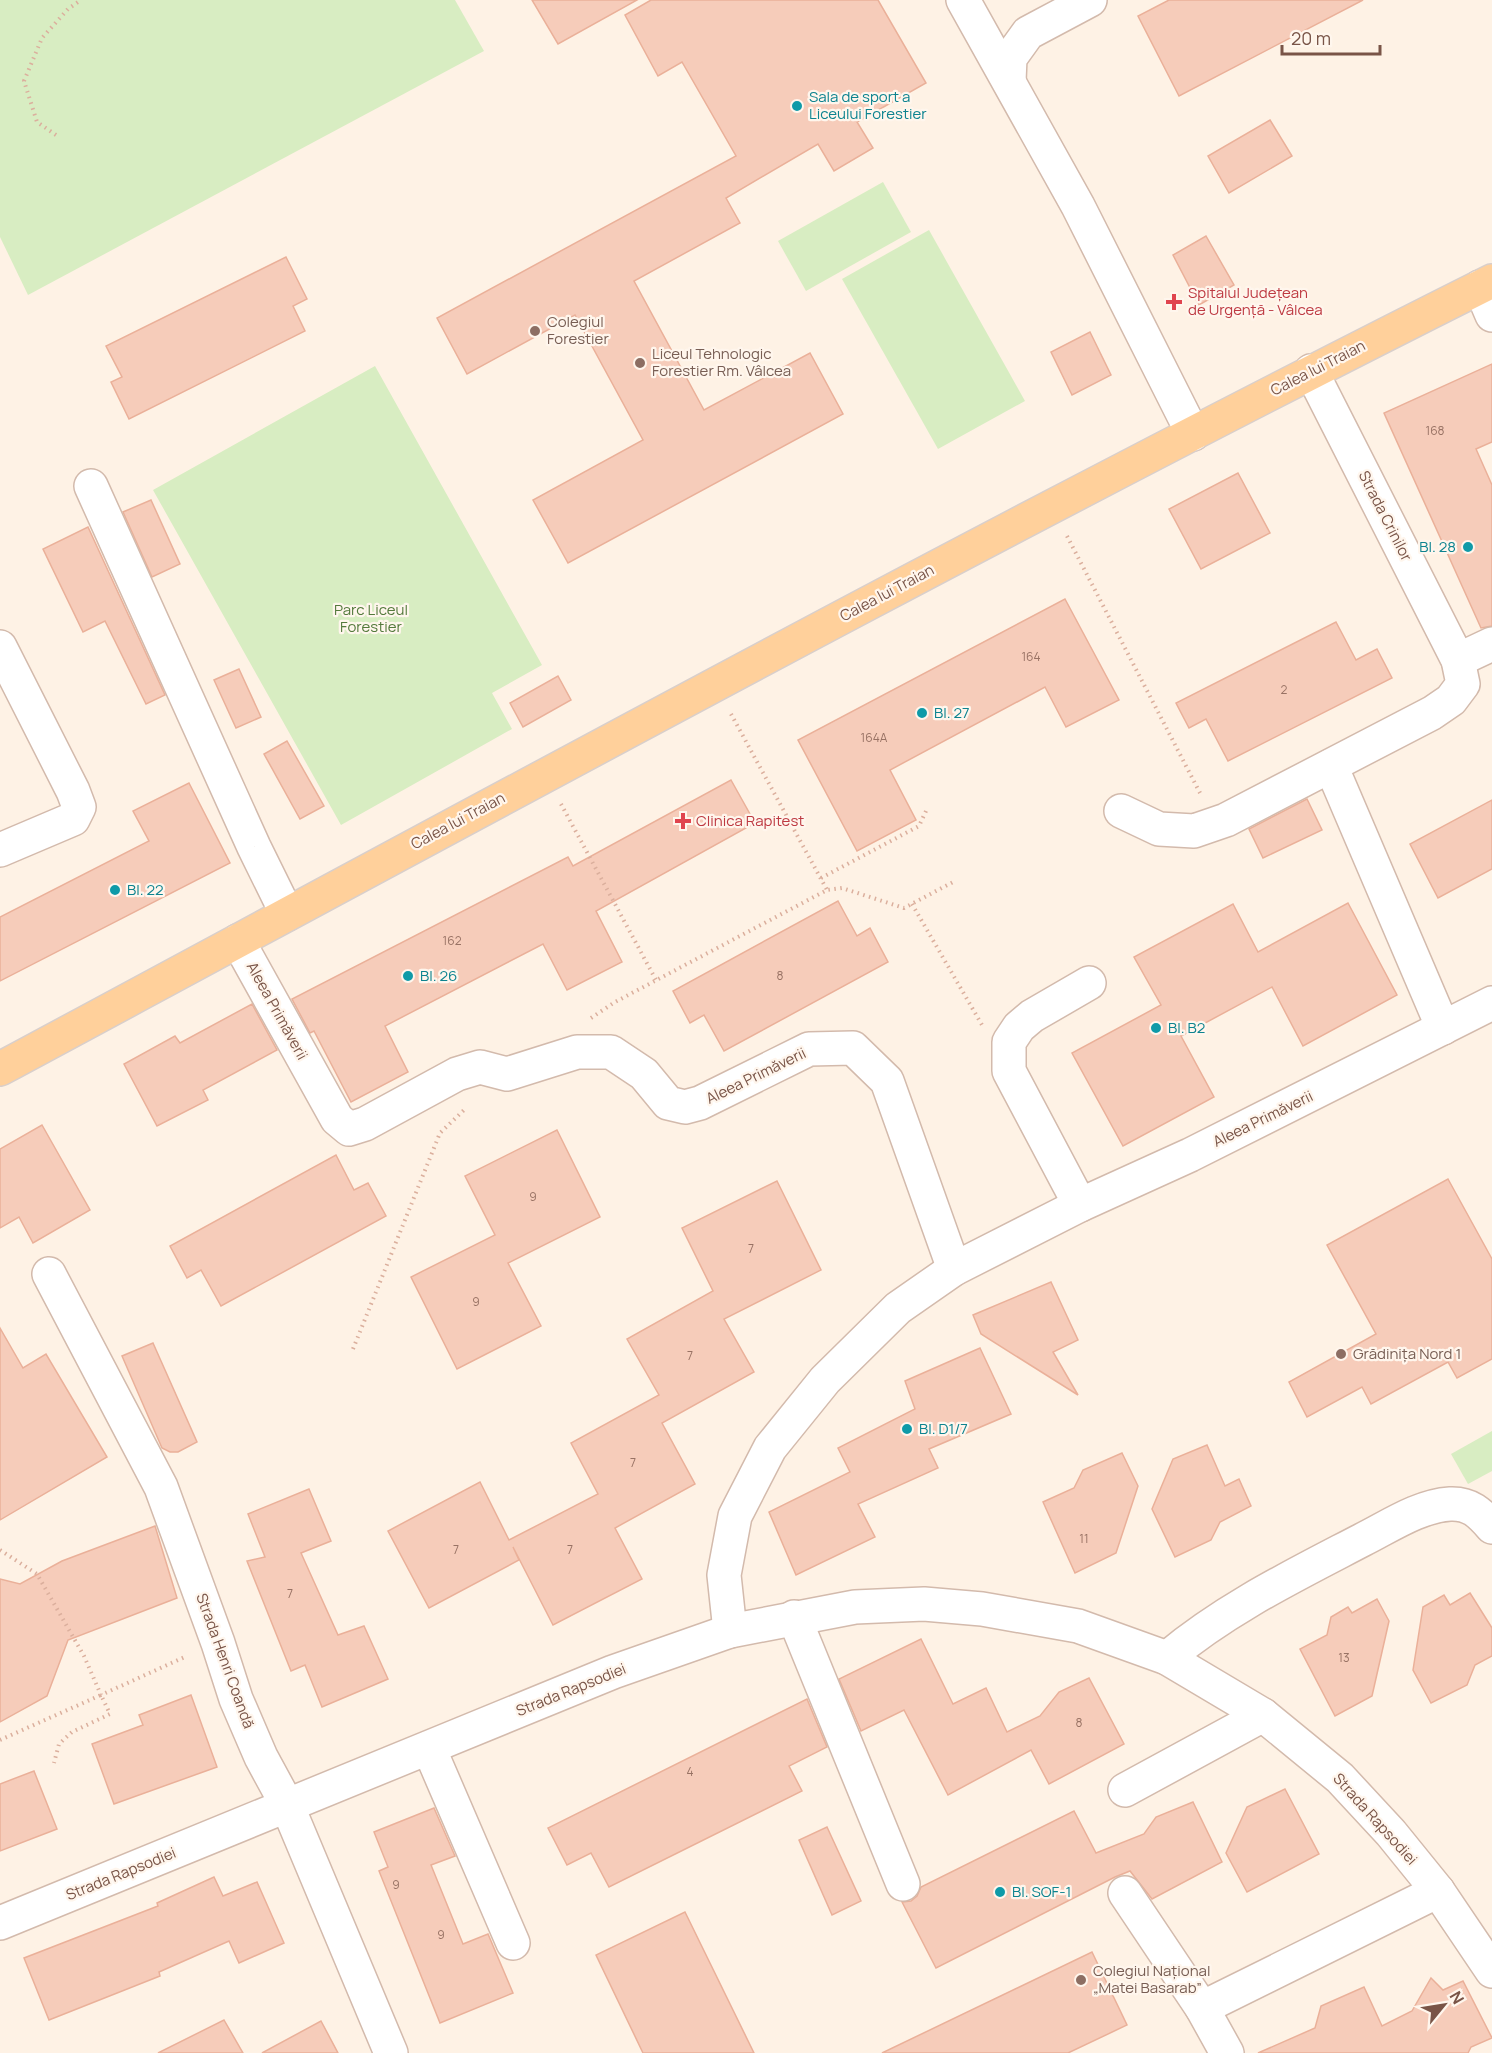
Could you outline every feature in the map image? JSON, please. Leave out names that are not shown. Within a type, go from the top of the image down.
[{"type":"main road","name":"Calea lui Traian","points":[[0,1069],[715,684],[1311,371],[1488,295]]},
{"type":"street","points":[[963,0],[1078,206],[1193,434]]},
{"type":"street","points":[[1009,81],[1010,58],[1028,33],[1090,0]]},
{"type":"street","name":"Strada Crinilor","points":[[1120,811],[1159,828],[1194,831],[1216,823],[1432,713],[1451,700],[1462,684],[1458,660],[1311,371]]},
{"type":"street","points":[[91,486],[254,847],[287,914]]},
{"type":"street","points":[[1458,660],[1492,644]]},
{"type":"street","points":[[0,647],[79,807],[73,819],[0,850]]},
{"type":"street","points":[[1331,766],[1443,1028]]},
{"type":"street","name":"Aleea Primăverii","points":[[238,941],[337,1119],[349,1130],[365,1124],[457,1074],[480,1067],[507,1074],[577,1052],[611,1052],[644,1074],[668,1103],[685,1107],[700,1103],[809,1049],[853,1048],[887,1081],[954,1269]]},
{"type":"street","points":[[1080,1205],[1009,1071],[1009,1042],[1019,1027],[1032,1016],[1089,982]]},
{"type":"street","name":"Aleea Primăverii","points":[[730,1631],[724,1575],[735,1516],[770,1448],[825,1380],[898,1308],[954,1269],[1080,1205],[1190,1155],[1492,1003]]},
{"type":"street","name":"Strada Henri Coandă","points":[[50,1274],[161,1487],[236,1699],[261,1757],[287,1805],[391,2053]]},
{"type":"street","points":[[1167,1658],[1219,1618],[1317,1563],[1426,1508],[1451,1504],[1466,1505],[1481,1513],[1492,1527]]},
{"type":"street","name":"Strada Rapsodiei","points":[[0,1923],[613,1672],[730,1631],[855,1607],[924,1604],[982,1609],[1078,1626],[1167,1658],[1263,1715],[1340,1778],[1391,1833],[1438,1892],[1492,1971]]},
{"type":"street","points":[[794,1617],[903,1884]]},
{"type":"street","points":[[1125,1790],[1263,1715]]},
{"type":"street","points":[[429,1748],[513,1943]]},
{"type":"street","points":[[1202,2008],[1438,1892]]},
{"type":"street","points":[[1125,1893],[1202,2008],[1227,2053]]},
{"type":"path","points":[[56,135],[37,122],[24,81],[42,38],[68,9],[81,0]]},
{"type":"path","points":[[1082,566],[1216,823]]},
{"type":"path","points":[[715,684],[827,890]]},
{"type":"path","points":[[545,775],[656,980]]},
{"type":"path","points":[[821,878],[919,826],[926,811]]},
{"type":"path","points":[[585,1022],[615,1002],[827,890],[842,888],[904,908],[955,881]]},
{"type":"path","points":[[912,904],[1009,1071]]},
{"type":"path","points":[[353,1349],[440,1133],[468,1107]]},
{"type":"path","points":[[0,1550],[37,1574],[84,1656],[110,1714],[72,1732],[59,1744],[54,1763]]},
{"type":"path","points":[[0,1740],[218,1643]]},
{"type":"green space","points":[[0,0],[455,0],[484,51],[28,295],[0,237]]},
{"type":"green space","points":[[883,182],[911,232],[806,291],[778,241]]},
{"type":"green space","points":[[929,230],[1025,401],[938,449],[842,279]]},
{"type":"green space","name":"Parc Liceul Forestier","points":[[375,366],[542,665],[492,693],[512,729],[341,825],[153,490]]},
{"type":"green space","points":[[1492,1431],[1492,1471],[1468,1484],[1451,1454]]},
{"type":"building","points":[[532,0],[637,0],[558,44]]},
{"type":"building","points":[[651,0],[878,0],[926,83],[857,122],[873,148],[834,171],[818,144],[726,198],[740,223],[634,281],[704,410],[810,353],[843,414],[568,563],[533,500],[643,440],[575,315],[467,374],[437,318],[736,156],[682,62],[658,76],[625,15]]},
{"type":"building","points":[[1169,0],[1363,0],[1179,96],[1138,16]]},
{"type":"building","points":[[1270,120],[1292,156],[1229,193],[1208,156]]},
{"type":"building","points":[[1206,236],[1234,285],[1199,305],[1173,255]]},
{"type":"building","points":[[286,257],[307,299],[293,306],[305,331],[129,419],[111,382],[122,377],[106,346]]},
{"type":"building","points":[[1090,332],[1111,375],[1072,395],[1051,352]]},
{"type":"building","name":"Bl. 28","points":[[1492,364],[1492,442],[1476,449],[1492,485],[1492,626],[1481,628],[1384,413]]},
{"type":"building","points":[[1238,473],[1270,533],[1201,569],[1169,509]]},
{"type":"building","points":[[151,500],[180,564],[152,577],[123,512]]},
{"type":"building","points":[[88,527],[165,695],[146,704],[105,621],[83,632],[43,549]]},
{"type":"building","name":"Bl. 27","points":[[1065,599],[1119,700],[1066,727],[1045,687],[890,770],[916,820],[857,851],[798,740]]},
{"type":"building","points":[[1336,622],[1356,660],[1377,649],[1392,678],[1228,761],[1206,719],[1189,728],[1176,703]]},
{"type":"building","points":[[239,669],[261,717],[236,728],[214,680]]},
{"type":"building","points":[[558,676],[571,700],[523,727],[510,703]]},
{"type":"building","points":[[287,741],[324,806],[300,819],[264,754]]},
{"type":"building","name":"Bl. 26","points":[[731,780],[755,823],[596,911],[622,962],[567,990],[543,944],[385,1026],[408,1072],[351,1102],[314,1031],[310,1033],[292,999],[568,857],[573,866]]},
{"type":"building","name":"Bl. 22","points":[[189,783],[230,863],[0,981],[0,917],[149,841],[133,811]]},
{"type":"building","points":[[1307,799],[1322,830],[1263,858],[1249,829]]},
{"type":"building","points":[[1492,800],[1492,869],[1438,898],[1410,844]]},
{"type":"building","points":[[838,901],[857,936],[870,928],[888,962],[724,1051],[704,1015],[690,1023],[673,991]]},
{"type":"building","name":"Bl. B2","points":[[1348,903],[1397,995],[1303,1046],[1272,987],[1181,1036],[1214,1097],[1123,1146],[1072,1053],[1161,1005],[1134,957],[1233,904],[1258,952]]},
{"type":"building","points":[[252,1004],[277,1050],[203,1090],[208,1100],[157,1126],[124,1064],[175,1036],[180,1043]]},
{"type":"building","points":[[42,1125],[90,1210],[33,1243],[19,1217],[0,1228],[0,1149]]},
{"type":"building","points":[[557,1130],[600,1217],[508,1263],[541,1326],[457,1369],[411,1277],[495,1235],[465,1176]]},
{"type":"building","points":[[336,1155],[354,1190],[368,1183],[386,1216],[221,1306],[201,1270],[187,1278],[170,1246]]},
{"type":"building","points":[[1448,1179],[1492,1259],[1492,1359],[1457,1378],[1448,1362],[1371,1404],[1362,1387],[1307,1417],[1289,1382],[1376,1334],[1327,1245]]},
{"type":"building","points":[[777,1181],[821,1270],[724,1319],[754,1372],[662,1423],[695,1484],[615,1528],[642,1579],[553,1625],[513,1547],[519,1560],[429,1608],[388,1531],[480,1482],[509,1540],[598,1494],[571,1443],[659,1395],[627,1339],[713,1291],[682,1228]]},
{"type":"building","points":[[1051,1282],[1078,1340],[1053,1352],[1078,1395],[981,1334],[973,1315]]},
{"type":"building","points":[[0,1328],[23,1368],[46,1354],[107,1457],[0,1520]]},
{"type":"building","points":[[153,1343],[197,1442],[178,1452],[170,1452],[162,1448],[122,1356]]},
{"type":"building","name":"Bl. D1/7","points":[[980,1348],[1011,1414],[929,1449],[938,1468],[858,1504],[875,1537],[796,1575],[769,1512],[850,1472],[838,1448],[915,1409],[905,1381]]},
{"type":"building","points":[[1207,1445],[1225,1486],[1239,1479],[1251,1506],[1220,1522],[1211,1540],[1175,1557],[1152,1509],[1173,1459]]},
{"type":"building","points":[[1122,1453],[1138,1486],[1116,1553],[1075,1573],[1043,1502],[1074,1488],[1083,1470]]},
{"type":"building","points":[[309,1489],[331,1541],[301,1553],[338,1635],[364,1626],[388,1679],[322,1707],[305,1665],[291,1671],[247,1561],[265,1557],[248,1514]]},
{"type":"building","points":[[155,1526],[177,1598],[68,1640],[47,1696],[0,1722],[0,1579],[20,1584],[62,1561]]},
{"type":"building","points":[[1470,1593],[1492,1628],[1492,1656],[1475,1665],[1467,1685],[1431,1703],[1413,1670],[1423,1607],[1444,1595],[1450,1605]]},
{"type":"building","points":[[1377,1599],[1389,1621],[1372,1696],[1335,1716],[1300,1649],[1327,1635],[1331,1617],[1348,1607],[1352,1613]]},
{"type":"building","points":[[921,1639],[953,1704],[986,1688],[1007,1732],[1040,1716],[1059,1692],[1089,1678],[1124,1744],[1049,1784],[1031,1750],[948,1795],[904,1710],[861,1731],[839,1679]]},
{"type":"building","points":[[191,1695],[217,1767],[114,1804],[92,1744],[143,1725],[139,1715]]},
{"type":"building","points":[[807,1699],[827,1747],[789,1766],[802,1791],[609,1887],[591,1853],[567,1865],[548,1828]]},
{"type":"building","points":[[34,1771],[57,1829],[0,1851],[0,1784]]},
{"type":"building","points":[[1285,1789],[1319,1854],[1247,1892],[1226,1853],[1247,1807]]},
{"type":"building","name":"Bl. SOF-1","points":[[1193,1802],[1222,1862],[1152,1899],[1130,1871],[936,1968],[902,1902],[911,1901],[917,1896],[921,1887],[1074,1811],[1096,1853],[1144,1834],[1156,1817]]},
{"type":"building","points":[[434,1808],[455,1856],[431,1865],[463,1944],[488,1934],[513,1993],[440,2023],[379,1871],[388,1867],[374,1832]]},
{"type":"building","points":[[827,1827],[861,1901],[832,1915],[799,1840]]},
{"type":"building","points":[[214,1877],[223,1896],[257,1882],[284,1943],[239,1963],[229,1941],[159,1972],[160,1976],[49,2020],[24,1958],[158,1906],[157,1903]]},
{"type":"building","points":[[685,1912],[754,2053],[643,2053],[596,1955]]},
{"type":"building","name":"Colegiul Național „Matei Basarab”","points":[[1092,1952],[1127,2025],[1068,2053],[882,2053]]},
{"type":"building","points":[[1431,1978],[1443,1990],[1463,1981],[1492,2038],[1471,2047],[1468,2053],[1258,2053],[1315,2028],[1321,2006],[1364,1987],[1382,2026],[1412,2011]]},
{"type":"building","points":[[224,2020],[243,2053],[158,2053]]},
{"type":"building","points":[[321,2021],[338,2053],[262,2053]]},
{"type":"place","name":"Sala de sport a Liceului Forestier","points":[[797,106]]},
{"type":"place","name":"Spitalul Județean de Urgență - Vâlcea","points":[[1174,302]]},
{"type":"place","name":"Colegiul Forestier","points":[[535,331]]},
{"type":"place","name":"Liceul Tehnologic Forestier Rm. Vâlcea","points":[[640,363]]},
{"type":"place","name":"Bl. 28","points":[[1468,547]]},
{"type":"place","name":"Bl. 27","points":[[922,713]]},
{"type":"place","name":"Clinica Rapitest","points":[[683,821]]},
{"type":"place","name":"Bl. 22","points":[[115,890]]},
{"type":"place","name":"Bl. 26","points":[[408,976]]},
{"type":"place","name":"Bl. B2","points":[[1156,1028]]},
{"type":"place","name":"Grădinița Nord 1","points":[[1341,1354]]},
{"type":"place","name":"Bl. D1/7","points":[[907,1429]]},
{"type":"place","name":"Bl. SOF-1","points":[[1000,1892]]},
{"type":"place","name":"Colegiul Național „Matei Basarab”","points":[[1081,1980]]}]
